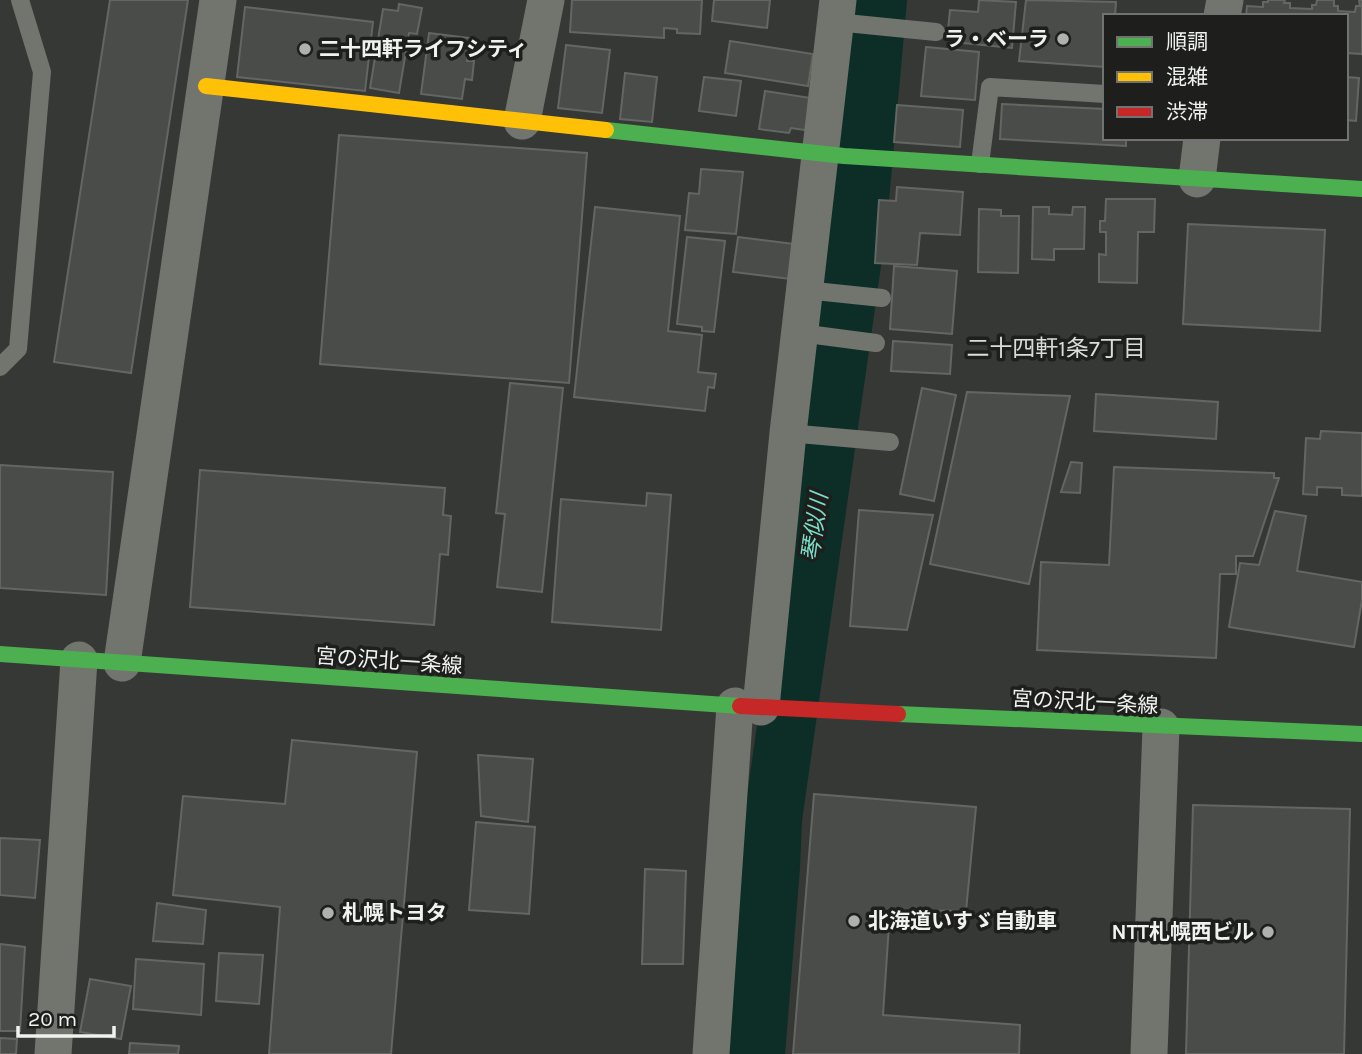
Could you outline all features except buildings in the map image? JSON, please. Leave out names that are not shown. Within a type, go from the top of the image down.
[{"type":"main road","points":[[206,86],[832,154],[1362,189]]},
{"type":"main road","name":"宮の沢北一条線","points":[[0,654],[757,707],[1362,734]]},
{"type":"street","points":[[122,663],[218,0]]},
{"type":"street","points":[[522,121],[546,0]]},
{"type":"street","points":[[711,1054],[757,707],[813,335],[843,15]]},
{"type":"street","points":[[1197,178],[1202,140]]},
{"type":"street","points":[[53,1054],[79,660]]},
{"type":"street","points":[[1149,1054],[1161,727]]},
{"type":"lane","points":[[0,367],[18,349],[43,72],[20,0]]},
{"type":"lane","points":[[843,15],[895,27],[936,32]]},
{"type":"lane","points":[[980,164],[990,87],[1103,94]]},
{"type":"lane","points":[[816,291],[878,297]]},
{"type":"lane","points":[[813,335],[868,342]]},
{"type":"lane","points":[[800,434],[890,442]]},
{"type":"waterway","name":"琴似川","points":[[756,1054],[773,819],[858,222],[878,0]]},
{"type":"traffic: fast","points":[[606,130],[844,156],[1362,189]]},
{"type":"traffic: fast","points":[[0,654],[740,706]]},
{"type":"traffic: fast","points":[[898,714],[1362,734]]},
{"type":"traffic: slow","points":[[206,86],[606,130]]},
{"type":"traffic: jam","points":[[740,706],[898,714]]},
{"type":"place","name":"ラ・ベーラ","points":[[1063,39]]},
{"type":"place","name":"二十四軒ライフシティ","points":[[305,49]]},
{"type":"place","name":"札幌トヨタ","points":[[328,913]]},
{"type":"place","name":"北海道いすゞ自動車","points":[[854,921]]},
{"type":"place","name":"NTT札幌西ビル","points":[[1268,932]]},
{"type":"district","name":"二十四軒1条7丁目","points":[[1056,348]]}]
